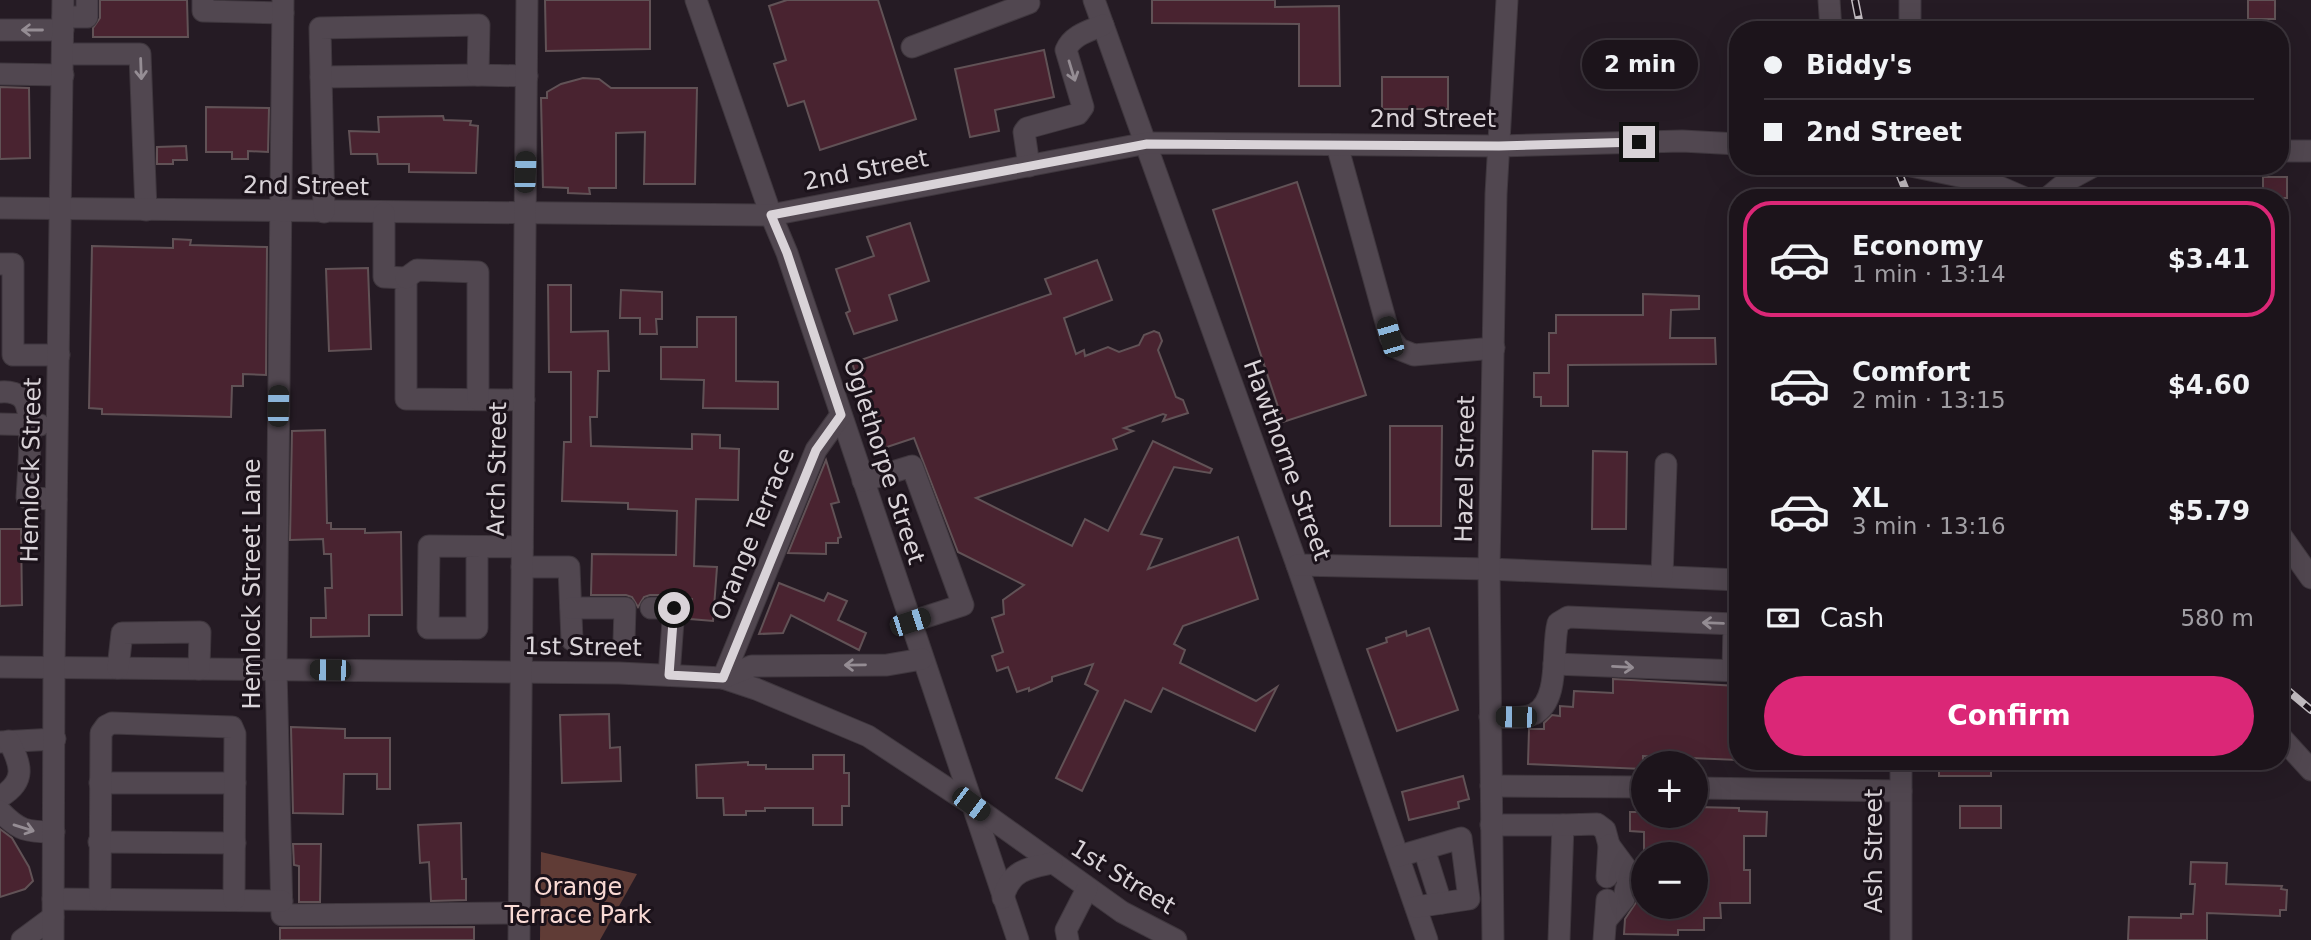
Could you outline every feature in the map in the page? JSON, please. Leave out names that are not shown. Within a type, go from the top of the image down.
[{"type":"street","points":[[0,30],[63,15],[87,17],[87,0]]},
{"type":"street","points":[[203,0],[203,11],[283,6]]},
{"type":"street","name":"Arch Street","points":[[519,940],[527,0]]},
{"type":"street","name":"Oglethorpe Street","points":[[696,0],[771,215],[787,253],[1018,940]]},
{"type":"street","points":[[912,47],[1029,4],[1028,0]]},
{"type":"street","name":"Hawthorne Street","points":[[1094,0],[1297,565],[1427,940]]},
{"type":"street","name":"Hazel Street","points":[[1493,940],[1489,569],[1496,194],[1507,0]]},
{"type":"street","points":[[1829,0],[1830,21]]},
{"type":"street","points":[[1910,0],[1910,21]]},
{"type":"street","name":"Hemlock Street Lane","points":[[282,908],[276,669],[283,6]]},
{"type":"street","name":"Hemlock Street","points":[[53,940],[63,15]]},
{"type":"street","points":[[324,212],[320,28],[479,25],[478,75]]},
{"type":"street","points":[[1029,166],[1024,132],[1027,128],[1078,114],[1083,107],[1066,50],[1069,43],[1080,34],[1103,25]]},
{"type":"street","points":[[0,74],[140,54],[146,210]]},
{"type":"street","points":[[321,76],[527,76]]},
{"type":"street","name":"2nd Street","points":[[0,208],[771,215],[1147,144],[1499,146],[1682,141],[1729,144]]},
{"type":"street","points":[[1337,145],[1390,337],[1399,349],[1415,355],[1494,348]]},
{"type":"street","points":[[2289,151],[2311,151]]},
{"type":"street","points":[[1958,175],[2003,189]]},
{"type":"street","points":[[2058,189],[2077,175]]},
{"type":"street","points":[[384,213],[384,277],[406,278],[416,270],[478,272],[478,400]]},
{"type":"street","points":[[0,264],[13,264],[13,355],[58,355]]},
{"type":"street","points":[[406,278],[406,399],[524,400]]},
{"type":"street","points":[[0,391],[20,396],[25,402],[29,425],[27,498],[56,499]]},
{"type":"street","name":"Orange Terrace","points":[[723,678],[816,450],[841,415]]},
{"type":"street","points":[[0,424],[57,425]]},
{"type":"street","points":[[1662,576],[1666,464]]},
{"type":"street","points":[[863,481],[912,466],[963,605],[910,622]]},
{"type":"street","points":[[477,547],[569,568],[572,640]]},
{"type":"street","points":[[2289,547],[2311,578]]},
{"type":"street","points":[[1297,565],[1489,569],[1729,580]]},
{"type":"street","points":[[571,608],[674,608],[669,675]]},
{"type":"street","points":[[624,641],[635,608]]},
{"type":"street","points":[[1490,717],[1533,715],[1547,702],[1555,664],[1554,636],[1558,623],[1568,617],[1729,624]]},
{"type":"street","points":[[118,668],[121,633],[200,632],[199,669]]},
{"type":"street","points":[[723,678],[752,666],[887,665],[922,659]]},
{"type":"street","points":[[1555,664],[1729,671]]},
{"type":"street","name":"1st Street","points":[[0,667],[520,672],[723,678],[779,698],[868,736],[971,804],[1087,889],[1122,912],[1176,940]]},
{"type":"street","points":[[100,899],[101,733],[112,723],[232,727],[235,734],[234,900]]},
{"type":"street","points":[[0,797],[18,782],[20,770],[4,741],[55,739]]},
{"type":"street","points":[[2289,746],[2311,770]]},
{"type":"street","name":"Ash Street","points":[[1900,940],[1901,770]]},
{"type":"street","points":[[100,783],[235,783]]},
{"type":"street","points":[[1491,786],[1631,787]]},
{"type":"street","points":[[1708,788],[1901,791]]},
{"type":"street","points":[[0,811],[14,826],[31,832],[54,832]]},
{"type":"street","points":[[1492,825],[1597,824],[1605,830],[1624,899],[1607,909],[1604,940]]},
{"type":"street","points":[[1559,940],[1563,825]]},
{"type":"street","points":[[1399,856],[1461,838],[1469,899]]},
{"type":"street","points":[[99,842],[235,843]]},
{"type":"street","points":[[1424,849],[1441,902]]},
{"type":"street","points":[[1003,898],[1007,883],[1018,873],[1052,863]]},
{"type":"street","points":[[1068,940],[1066,930],[1087,889]]},
{"type":"street","points":[[1416,907],[1493,897]]},
{"type":"street","points":[[22,940],[53,908],[100,899],[234,900],[282,908],[518,913]]},
{"type":"green space","name":"Orange Terrace Park","points":[[541,852],[637,874],[600,940],[540,940]]},
{"type":"building","points":[[100,0],[187,0],[188,37],[93,37],[93,28],[100,18]]},
{"type":"building","points":[[545,0],[650,0],[650,49],[546,51]]},
{"type":"building","points":[[787,0],[878,0],[916,119],[820,150],[804,101],[788,106],[774,64],[786,60],[769,6]]},
{"type":"building","points":[[1152,0],[1275,0],[1275,7],[1339,6],[1340,86],[1299,86],[1299,24],[1152,23]]},
{"type":"building","points":[[2248,0],[2275,0],[2275,19],[2248,19]]},
{"type":"building","points":[[1044,50],[1054,97],[995,110],[999,131],[970,137],[955,69]]},
{"type":"building","points":[[1382,77],[1448,77],[1448,109],[1382,109]]},
{"type":"building","points":[[583,78],[599,79],[611,88],[697,88],[695,184],[644,184],[645,132],[616,133],[616,188],[589,188],[590,194],[568,193],[568,188],[543,187],[541,98],[547,98],[547,92],[561,84]]},
{"type":"building","points":[[0,87],[29,88],[30,158],[0,159]]},
{"type":"building","points":[[206,107],[269,108],[268,152],[248,151],[248,159],[232,159],[232,152],[206,152]]},
{"type":"building","points":[[443,116],[444,120],[471,121],[470,125],[478,126],[476,173],[409,172],[409,164],[378,164],[377,154],[351,154],[349,131],[379,132],[378,117]]},
{"type":"building","points":[[186,146],[187,160],[173,160],[173,164],[157,164],[157,147]]},
{"type":"building","points":[[2263,177],[2287,177],[2287,189],[2263,189]]},
{"type":"building","points":[[1297,182],[1366,395],[1283,422],[1213,210]]},
{"type":"building","points":[[910,223],[929,281],[889,295],[897,320],[854,334],[846,313],[850,311],[836,269],[874,256],[867,237]]},
{"type":"building","points":[[173,239],[191,240],[190,245],[267,247],[266,375],[243,374],[243,386],[232,386],[231,417],[102,414],[102,409],[89,408],[92,246],[173,248]]},
{"type":"building","points":[[1097,260],[1112,300],[1064,318],[1076,354],[1084,350],[1085,356],[1108,347],[1119,352],[1139,345],[1144,335],[1154,331],[1159,333],[1162,341],[1158,350],[1176,397],[1183,400],[1188,413],[1163,421],[1166,415],[1163,414],[1124,428],[1133,431],[1113,439],[1117,449],[976,498],[1072,546],[1085,519],[1108,531],[1153,441],[1212,469],[1210,473],[1174,467],[1141,534],[1162,539],[1148,569],[1238,537],[1258,599],[1183,626],[1174,644],[1185,650],[1180,663],[1256,701],[1277,687],[1255,731],[1163,688],[1151,712],[1125,700],[1082,791],[1056,778],[1098,691],[1085,684],[1093,664],[1052,677],[1052,681],[1029,691],[1029,688],[1017,692],[1008,667],[997,671],[992,656],[1003,652],[992,618],[1004,614],[1003,600],[1024,585],[958,552],[914,438],[881,449],[852,363],[1051,294],[1045,279]]},
{"type":"building","points":[[368,268],[371,349],[329,351],[326,269]]},
{"type":"building","points":[[548,285],[571,285],[571,332],[608,331],[609,371],[598,371],[597,417],[590,417],[591,446],[692,449],[692,434],[720,435],[720,448],[739,449],[738,500],[696,499],[694,566],[717,567],[713,621],[690,619],[692,599],[674,595],[644,597],[638,607],[632,597],[626,595],[591,595],[592,554],[676,555],[677,511],[628,509],[628,503],[562,501],[564,442],[571,442],[571,372],[549,372]]},
{"type":"building","points":[[621,290],[662,292],[662,319],[656,319],[657,334],[640,334],[640,318],[620,318]]},
{"type":"building","points":[[1643,294],[1699,296],[1699,309],[1671,310],[1670,338],[1715,338],[1716,364],[1568,365],[1568,406],[1541,406],[1541,397],[1534,397],[1534,373],[1549,373],[1549,333],[1556,333],[1556,315],[1643,315]]},
{"type":"building","points":[[697,317],[736,317],[736,381],[778,382],[778,409],[703,408],[704,380],[661,379],[661,347],[697,347]]},
{"type":"building","points":[[1390,426],[1442,426],[1441,526],[1390,526]]},
{"type":"building","points":[[325,430],[327,523],[331,523],[331,529],[365,529],[365,533],[401,532],[402,615],[369,615],[369,636],[311,637],[311,618],[326,618],[325,588],[332,588],[331,554],[324,554],[323,539],[290,540],[292,431]]},
{"type":"building","points":[[1593,451],[1627,452],[1626,529],[1592,529]]},
{"type":"building","points":[[826,460],[839,502],[831,504],[841,537],[838,538],[838,543],[826,543],[826,554],[788,553]]},
{"type":"building","points":[[0,529],[21,529],[22,605],[0,606]]},
{"type":"building","points":[[779,583],[824,601],[828,593],[847,601],[838,620],[866,633],[859,650],[791,615],[783,633],[759,634]]},
{"type":"building","points":[[1429,628],[1458,710],[1397,731],[1367,649],[1406,631],[1407,636]]},
{"type":"building","points":[[1613,679],[1729,685],[1729,760],[1708,759],[1708,751],[1631,751],[1631,768],[1528,764],[1529,729],[1544,729],[1544,723],[1552,715],[1560,716],[1560,706],[1573,707],[1574,691],[1613,693]]},
{"type":"building","points":[[609,714],[610,748],[620,747],[621,781],[562,783],[560,715]]},
{"type":"building","points":[[291,727],[345,729],[345,738],[390,738],[390,789],[377,789],[377,774],[344,774],[343,814],[293,813]]},
{"type":"building","points":[[813,755],[844,755],[844,773],[849,773],[849,806],[842,806],[842,825],[813,825],[813,808],[765,808],[765,811],[746,811],[746,815],[724,815],[723,798],[697,798],[696,765],[748,762],[748,765],[766,765],[766,769],[813,769]]},
{"type":"building","points":[[1939,770],[1991,770],[1991,776],[1939,776]]},
{"type":"building","points":[[1463,776],[1469,799],[1458,802],[1459,808],[1409,820],[1402,792]]},
{"type":"building","points":[[1960,806],[2001,806],[2001,828],[1960,828]]},
{"type":"building","points":[[1708,807],[1767,812],[1766,836],[1744,836],[1744,870],[1750,870],[1750,903],[1720,903],[1721,918],[1708,918],[1708,842],[1644,842],[1644,832],[1630,831],[1630,812],[1631,828],[1708,828]]},
{"type":"building","points":[[461,823],[462,879],[466,879],[466,900],[431,901],[429,862],[420,863],[418,825]]},
{"type":"building","points":[[0,829],[12,838],[29,867],[33,881],[25,889],[0,897]]},
{"type":"building","points":[[293,844],[321,844],[320,902],[299,902],[299,866],[294,865]]},
{"type":"building","points":[[2191,862],[2227,863],[2226,884],[2282,886],[2281,889],[2287,890],[2286,910],[2280,910],[2280,916],[2207,913],[2207,940],[2128,940],[2129,917],[2181,918],[2181,914],[2193,914],[2195,884],[2190,884]]},
{"type":"building","points":[[1631,910],[1631,919],[1704,919],[1704,930],[1678,930],[1678,935],[1624,934],[1625,919]]},
{"type":"building","points":[[474,927],[474,940],[280,940],[280,928]]},
{"type":"railway","points":[[1855,0],[1859,21]]},
{"type":"railway","points":[[1900,175],[1905,189]]},
{"type":"railway","points":[[2289,692],[2311,710]]},
{"type":"route","points":[[674,608],[669,675],[723,678],[816,450],[841,415],[787,253],[771,215],[1147,144],[1499,146],[1639,142]]}]
